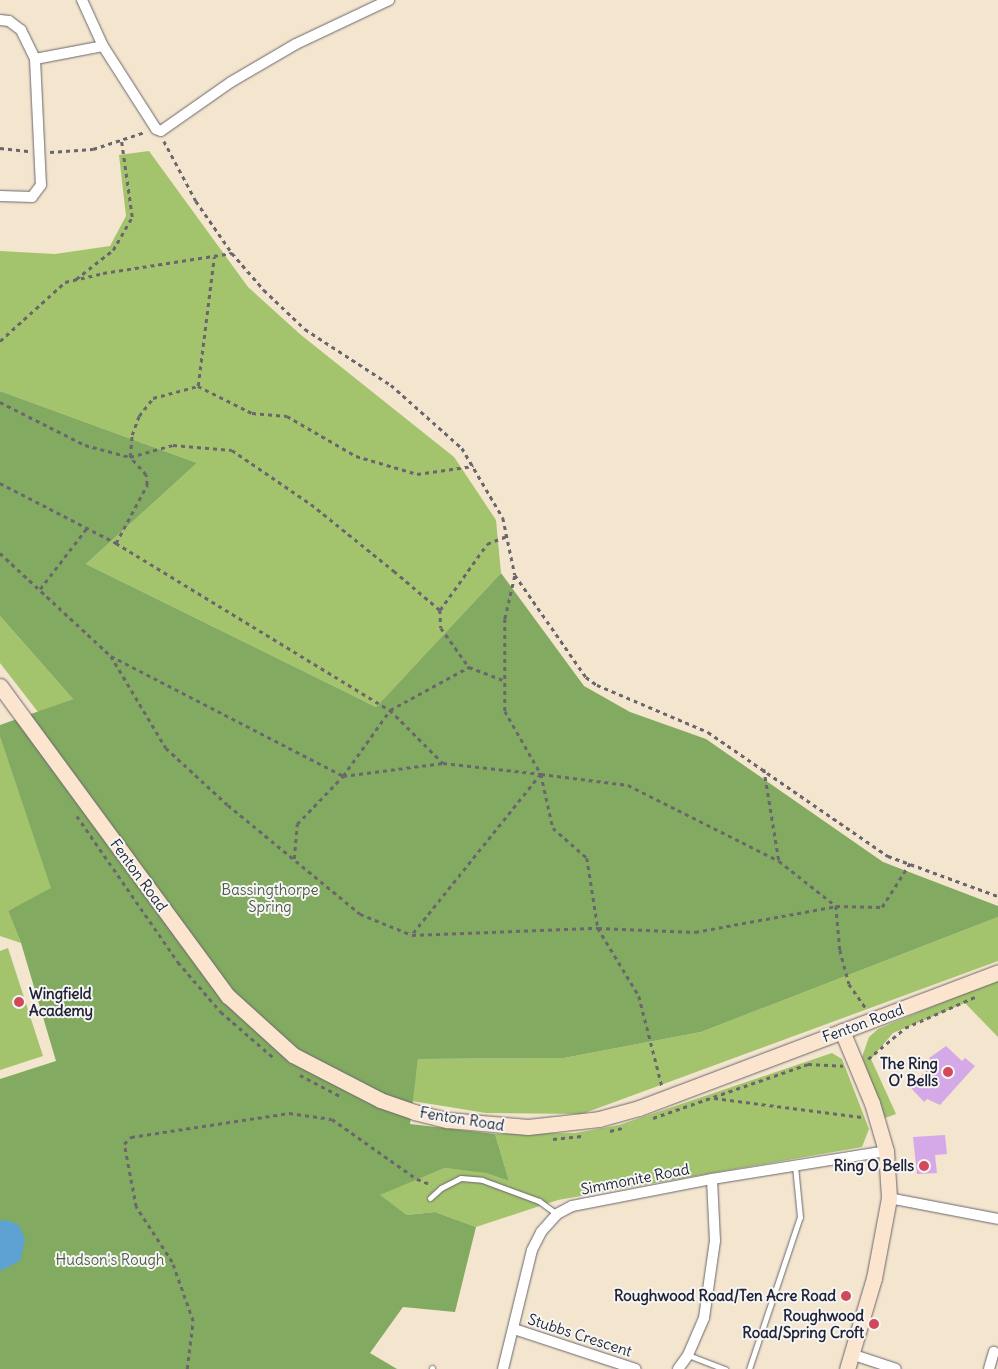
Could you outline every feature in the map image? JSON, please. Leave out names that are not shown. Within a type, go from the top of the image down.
[{"type":"street","points":[[82,0],[103,46],[158,130],[231,82],[296,44],[389,0]]},
{"type":"street","points":[[0,20],[9,20],[21,30],[35,59],[41,153],[41,185],[32,197],[0,196]]},
{"type":"street","points":[[35,59],[103,46]]},
{"type":"street","name":"Fenton Road","points":[[0,686],[228,996],[293,1055],[380,1100],[447,1120],[492,1126],[571,1124],[631,1110],[998,972]]},
{"type":"street","points":[[842,1031],[877,1122],[886,1151],[889,1198],[874,1278],[847,1369]]},
{"type":"street","name":"Simmonite Road","points":[[502,1369],[514,1329],[532,1250],[541,1232],[557,1214],[572,1206],[712,1179],[886,1151]]},
{"type":"street","points":[[678,1369],[688,1354],[704,1318],[715,1241],[712,1179]]},
{"type":"street","points":[[889,1198],[998,1219]]},
{"type":"street","name":"Stubbs Crescent","points":[[514,1329],[636,1369]]},
{"type":"street","points":[[989,1369],[994,1352]]},
{"type":"street","points":[[851,1354],[896,1369]]},
{"type":"lane","points":[[749,1369],[800,1217],[795,1166]]},
{"type":"lane","points":[[430,1198],[441,1188],[461,1178],[482,1180],[539,1201],[557,1214]]},
{"type":"lane","points":[[688,1354],[725,1369]]},
{"type":"path","points":[[0,148],[41,153],[93,149],[158,130],[196,201],[232,253],[305,329],[391,385],[462,448],[503,518],[515,575],[586,677],[596,685],[708,732],[888,856],[998,896]]},
{"type":"path","points":[[75,280],[112,250],[132,217],[122,139]]},
{"type":"path","points":[[0,341],[32,309],[66,282],[232,253]]},
{"type":"path","points":[[198,386],[214,256]]},
{"type":"path","points":[[116,543],[147,485],[146,475],[130,457],[132,435],[139,416],[153,398],[198,386],[252,413],[287,416],[356,456],[418,474],[473,466]]},
{"type":"path","points":[[0,402],[85,446],[130,457],[173,445],[232,450],[311,504],[440,610]]},
{"type":"path","points":[[0,483],[116,543],[390,710],[443,763]]},
{"type":"path","points":[[40,589],[86,529]]},
{"type":"path","points":[[505,681],[469,667],[441,628],[440,610],[487,544],[507,536]]},
{"type":"path","points":[[0,553],[112,656],[343,776],[443,763],[628,785],[779,861],[836,906],[840,950],[849,984],[874,1019]]},
{"type":"path","points":[[515,575],[505,619],[505,711],[541,774],[553,828],[587,858],[598,928],[639,996],[665,1098]]},
{"type":"path","points":[[112,656],[166,748],[228,805],[360,914],[412,935],[598,928],[695,932],[836,906],[882,907],[910,863]]},
{"type":"path","points":[[294,860],[297,824],[343,776],[390,710],[469,667]]},
{"type":"path","points":[[764,769],[779,861]]},
{"type":"path","points":[[412,935],[494,837],[541,774]]},
{"type":"path","points":[[76,814],[178,962],[221,1012],[277,1059]]},
{"type":"path","points":[[649,1120],[808,1064],[857,1068],[905,1028],[981,994]]},
{"type":"path","points":[[293,1070],[346,1099]]},
{"type":"path","points":[[684,1091],[713,1098],[861,1116],[877,1122]]},
{"type":"path","points":[[186,1369],[193,1321],[172,1262],[136,1207],[124,1144],[131,1137],[289,1113],[332,1119],[417,1180],[441,1188]]},
{"type":"path","points":[[606,1132],[632,1125]]},
{"type":"path","points":[[552,1139],[589,1135]]},
{"type":"green space","points":[[149,151],[248,287],[301,335],[454,457],[496,520],[501,573],[376,707],[86,564],[197,463],[0,391],[0,251],[55,254],[110,246],[126,216],[119,155]]},
{"type":"green space","name":"Bassingthorpe Spring","points":[[0,391],[197,463],[86,564],[376,707],[501,573],[584,686],[630,712],[706,739],[883,862],[998,906],[998,917],[701,1032],[564,1058],[418,1059],[410,1124],[495,1134],[509,1181],[486,1173],[445,1168],[380,1195],[407,1215],[435,1212],[476,1227],[455,1312],[403,1307],[370,1353],[397,1369],[0,1369],[0,1079],[56,1061],[21,943],[8,911],[51,888],[0,737],[0,725],[73,699],[0,616]]},
{"type":"green space","points":[[0,616],[73,699],[38,712],[0,663]]},
{"type":"green space","points":[[0,737],[52,889],[8,911],[21,943],[0,936]]},
{"type":"green space","points":[[998,917],[998,961],[582,1114],[486,1113],[412,1101],[418,1059],[564,1058],[701,1032]]},
{"type":"green space","points":[[8,948],[43,1056],[0,1070],[0,951]]},
{"type":"green space","points":[[998,979],[998,1037],[965,1003],[893,1033],[871,1059],[896,1114],[885,1118],[862,1057],[869,1037],[878,1029]]},
{"type":"green space","points":[[832,1053],[842,1059],[869,1129],[862,1147],[558,1200],[476,1227],[435,1212],[407,1215],[379,1195],[445,1168],[484,1172],[509,1181],[495,1134],[575,1133],[619,1125]]},
{"type":"water","points":[[6,1220],[19,1225],[25,1240],[20,1261],[0,1271],[0,1221]]},
{"type":"building","name":"The Ring O' Bells","points":[[946,1046],[962,1061],[965,1058],[975,1066],[940,1105],[927,1099],[924,1102],[910,1087],[934,1063],[929,1058]]},
{"type":"building","points":[[945,1135],[947,1154],[935,1155],[937,1173],[917,1174],[913,1137]]},
{"type":"place","name":"Wingfield Academy","points":[[19,1002]]},
{"type":"place","name":"The Ring O' Bells","points":[[948,1072]]},
{"type":"place","name":"Ring O Bells","points":[[924,1166]]},
{"type":"place","name":"Roughwood Road/Ten Acre Road","points":[[846,1296]]},
{"type":"place","name":"Roughwood Road/Spring Croft","points":[[874,1324]]},
{"type":"park label","name":"Hudson's Rough","points":[[110,1260]]}]
